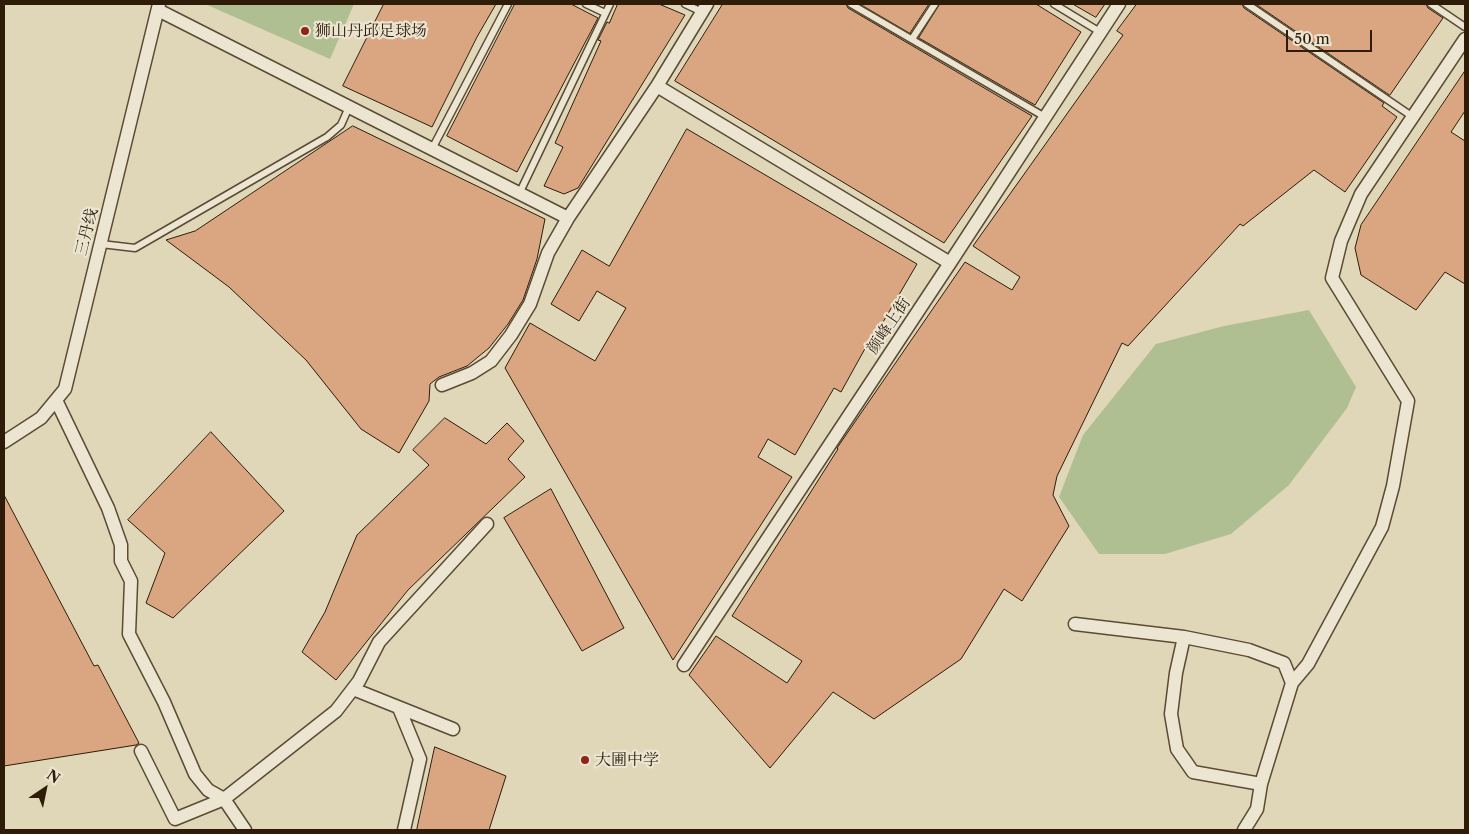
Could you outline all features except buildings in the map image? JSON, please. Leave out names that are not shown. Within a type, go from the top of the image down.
[{"type":"street","name":"颜峰上街","points":[[684,665],[1119,4]]},
{"type":"street","points":[[159,7],[349,107],[568,218]]},
{"type":"street","name":"三丹线","points":[[4,442],[41,418],[65,389],[159,7]]},
{"type":"street","points":[[442,385],[472,373],[491,361],[530,304],[548,253],[568,218],[657,86],[704,8]]},
{"type":"street","points":[[1244,830],[1257,809],[1261,784],[1292,683],[1308,664],[1382,527],[1393,486],[1408,400],[1332,278],[1341,241],[1361,194],[1465,39]]},
{"type":"street","points":[[657,86],[950,263]]},
{"type":"street","points":[[56,400],[108,508],[121,545],[120,561],[131,581],[129,634],[164,702],[194,774],[208,790],[224,798],[245,830]]},
{"type":"street","points":[[141,751],[175,819],[224,798],[336,711],[359,681],[378,642],[487,524]]},
{"type":"street","points":[[1075,624],[1184,637],[1249,650],[1284,663],[1292,683]]},
{"type":"street","points":[[1184,637],[1176,673],[1171,714],[1177,749],[1193,772],[1261,784]]},
{"type":"street","points":[[353,689],[453,729]]},
{"type":"street","points":[[399,708],[420,759],[404,830]]},
{"type":"lane","points":[[432,149],[508,4]]},
{"type":"lane","points":[[586,4],[605,13]]},
{"type":"lane","points":[[520,194],[610,4]]},
{"type":"lane","points":[[685,4],[704,8]]},
{"type":"lane","points":[[851,4],[1045,117]]},
{"type":"lane","points":[[912,39],[935,4]]},
{"type":"lane","points":[[1054,4],[1100,32]]},
{"type":"lane","points":[[1247,4],[1413,117]]},
{"type":"lane","points":[[1431,4],[1465,27]]},
{"type":"lane","points":[[101,244],[135,248],[327,137],[341,125],[349,107]]},
{"type":"green space","name":"狮山丹邱足球场","points":[[205,4],[354,4],[330,59]]},
{"type":"green space","points":[[1309,310],[1356,387],[1347,408],[1289,485],[1231,534],[1165,554],[1099,554],[1059,497],[1083,435],[1156,344],[1224,326]]},
{"type":"place","name":"狮山丹邱足球场","points":[[305,31]]},
{"type":"place","name":"大圃中学","points":[[585,760]]}]
